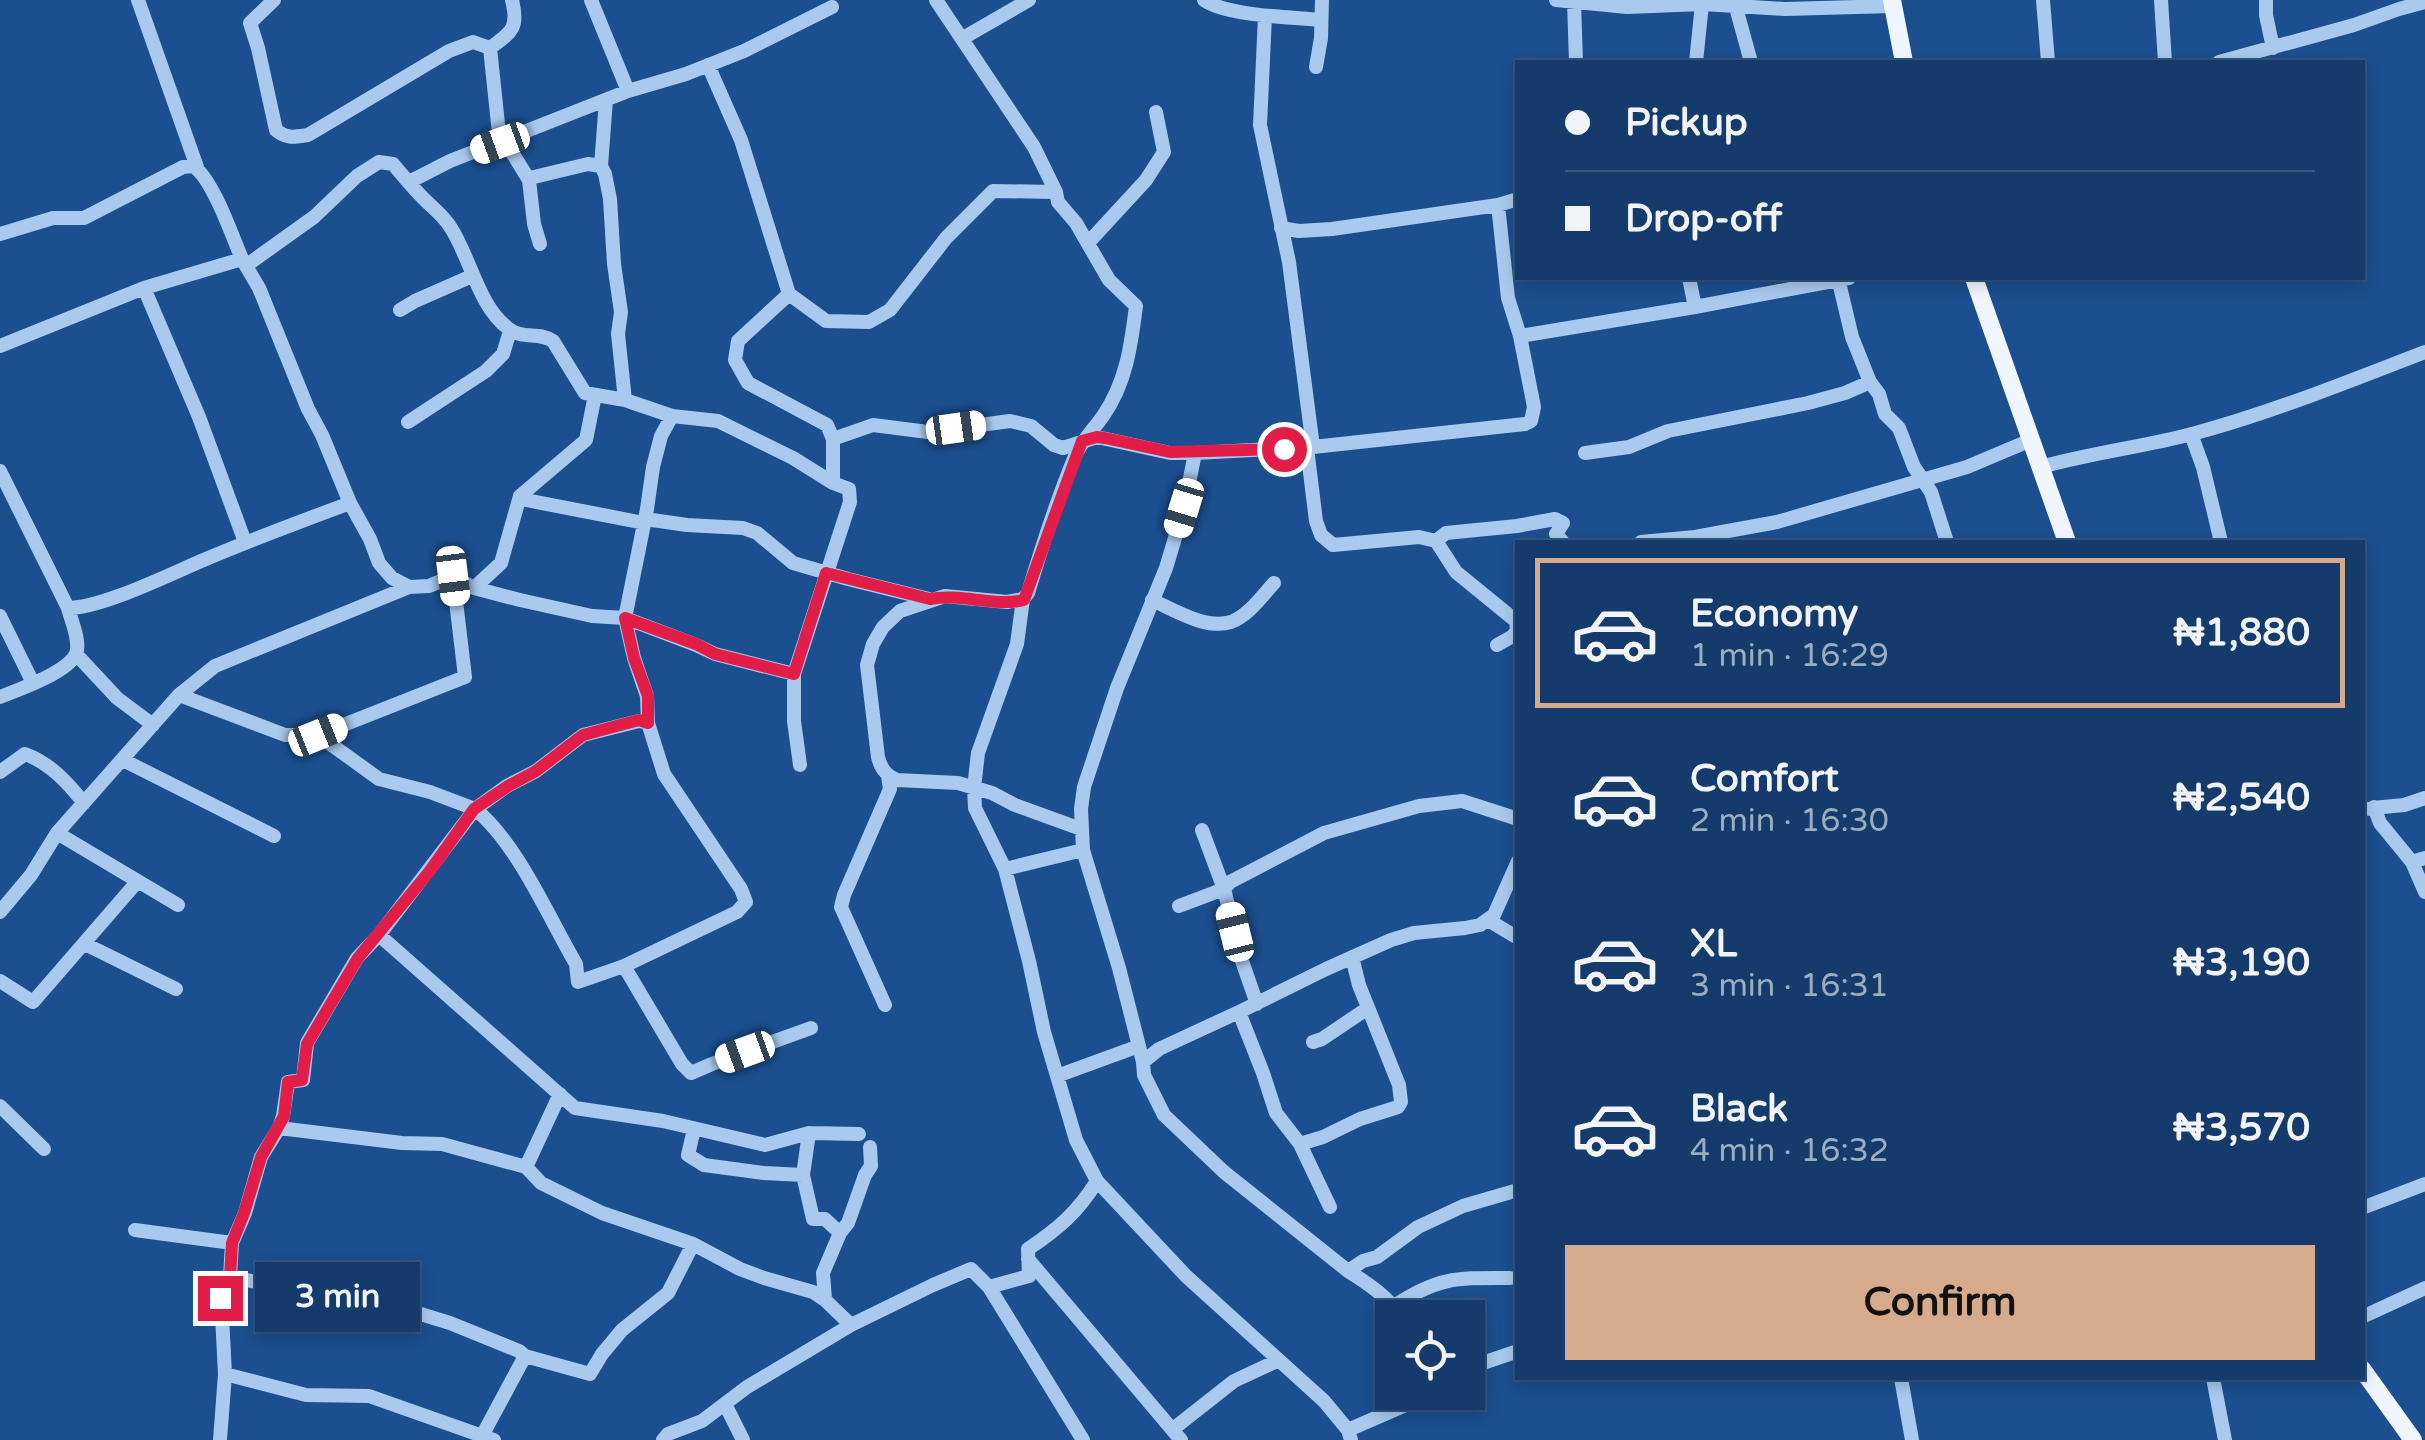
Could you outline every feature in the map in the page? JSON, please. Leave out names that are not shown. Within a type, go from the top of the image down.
[{"type":"main road","points":[[1893,3],[1904,60]]},
{"type":"main road","points":[[1975,280],[2066,540]]},
{"type":"main road","points":[[2365,1373],[2413,1440]]},
{"type":"street","points":[[138,0],[197,167],[260,288],[350,503],[379,563],[392,578],[409,587]]},
{"type":"street","points":[[274,0],[253,18],[251,29],[276,130],[288,138],[308,135],[449,51],[473,42],[490,48]]},
{"type":"street","points":[[490,48],[511,31],[516,20],[512,0]]},
{"type":"street","points":[[591,0],[628,90]]},
{"type":"street","points":[[936,0],[1034,147],[1058,202],[1076,223],[1109,280],[1136,306],[1124,378],[1104,416],[1082,441],[1024,600],[1018,644],[978,753],[974,788],[975,808],[1005,869],[1076,1140],[1097,1181],[1186,1276],[1324,1401],[1349,1435],[1398,1410]]},
{"type":"street","points":[[963,38],[1030,0]]},
{"type":"street","points":[[1204,0],[1214,6],[1265,16],[1320,20]]},
{"type":"street","points":[[1316,66],[1322,0]]},
{"type":"street","points":[[1556,0],[1627,7],[1736,4],[1786,9],[1893,3]]},
{"type":"street","points":[[2043,0],[2048,60]]},
{"type":"street","points":[[2160,0],[2164,60]]},
{"type":"street","points":[[2266,0],[2273,48]]},
{"type":"street","points":[[2372,0],[2373,19]]},
{"type":"street","points":[[409,182],[450,160],[628,90],[744,51],[833,2]]},
{"type":"street","points":[[1574,2],[1576,60]]},
{"type":"street","points":[[2227,60],[2425,2]]},
{"type":"street","points":[[1696,60],[1702,4]]},
{"type":"street","points":[[1736,4],[1750,60]]},
{"type":"street","points":[[1265,16],[1260,125],[1269,138],[1289,262],[1316,520],[1321,535],[1333,544],[1419,537],[1436,542],[1456,572],[1515,620]]},
{"type":"street","points":[[490,48],[502,142],[529,180],[540,244]]},
{"type":"street","points":[[708,65],[741,140],[789,294],[826,321],[869,322],[890,310],[946,238],[994,191],[1056,192]]},
{"type":"street","points":[[606,100],[601,166],[610,199],[625,400]]},
{"type":"street","points":[[1088,243],[1146,180],[1164,152],[1156,112]]},
{"type":"street","points":[[0,346],[144,288],[245,262],[314,217],[356,176],[379,162],[393,164],[452,230],[472,276],[510,330],[518,335],[546,335],[553,340],[585,393],[625,400],[672,416],[718,422],[849,489],[850,502],[794,674],[794,721],[800,765]]},
{"type":"street","points":[[529,180],[588,164],[601,166]]},
{"type":"street","points":[[0,234],[53,218],[84,218],[183,167],[197,167]]},
{"type":"street","points":[[1281,228],[1332,229],[1515,201]]},
{"type":"street","points":[[833,440],[873,425],[928,432],[1010,420],[1030,426],[1063,448],[1097,437],[1156,450],[1195,453],[1310,448],[1508,427],[1531,421],[1534,407],[1508,298],[1498,205]]},
{"type":"street","points":[[400,310],[472,276]]},
{"type":"street","points":[[1689,280],[1695,307]]},
{"type":"street","points":[[1520,336],[1829,280]]},
{"type":"street","points":[[1839,280],[1852,338],[1870,382],[1882,399],[1886,414],[1900,428],[1914,467],[1931,492],[1946,540]]},
{"type":"street","points":[[144,288],[199,417],[245,542]]},
{"type":"street","points":[[789,294],[738,340],[735,360],[748,383],[828,425],[833,440],[832,483]]},
{"type":"street","points":[[408,422],[486,371],[503,354],[510,330]]},
{"type":"street","points":[[2041,466],[2191,434],[2286,404],[2425,352]]},
{"type":"street","points":[[1586,453],[1629,447],[1668,431],[1808,404],[1870,382]]},
{"type":"street","points":[[474,588],[500,563],[520,496],[586,440],[595,396]]},
{"type":"street","points":[[318,735],[379,779],[430,792],[474,809],[487,819],[517,857],[576,964],[578,982],[624,966],[737,912],[746,902],[741,889],[664,774],[648,723],[648,696],[625,618],[653,467],[661,436],[672,416]]},
{"type":"street","points":[[2191,434],[2221,540]]},
{"type":"street","points":[[1668,540],[1777,522],[1968,467],[2031,440]]},
{"type":"street","points":[[1195,453],[1166,568],[1116,688],[1084,788],[1083,850],[1119,968],[1144,1074],[1164,1115],[1213,1162],[1386,1300]]},
{"type":"street","points":[[0,470],[68,608],[77,644],[76,654],[67,664],[0,697]]},
{"type":"street","points":[[520,496],[644,523],[645,519]]},
{"type":"street","points":[[68,608],[84,607],[142,586],[350,503]]},
{"type":"street","points":[[645,519],[687,526],[743,528],[758,533],[794,562],[930,599]]},
{"type":"street","points":[[1436,542],[1446,533],[1555,519],[1563,524],[1556,534],[1560,540]]},
{"type":"street","points":[[453,576],[474,588],[592,616],[625,618],[715,654],[794,674]]},
{"type":"street","points":[[0,912],[57,833],[178,695],[215,666],[409,587],[429,586],[453,576]]},
{"type":"street","points":[[178,695],[284,735],[318,735],[465,677],[453,576]]},
{"type":"street","points":[[1152,600],[1202,621],[1231,622],[1274,583]]},
{"type":"street","points":[[1024,600],[946,596],[930,599],[900,610],[883,627],[868,665],[878,757],[881,768],[897,780],[933,780],[974,788],[1081,828]]},
{"type":"street","points":[[0,616],[32,683]]},
{"type":"street","points":[[1497,645],[1515,634]]},
{"type":"street","points":[[76,654],[117,698],[153,725]]},
{"type":"street","points":[[220,1440],[225,1374],[220,1298],[230,1277],[232,1243],[261,1157],[284,1116],[288,1082],[302,1080],[307,1044],[358,958],[474,809],[536,771],[583,735],[639,720],[648,723]]},
{"type":"street","points":[[0,772],[24,754],[32,756],[68,782],[84,803]]},
{"type":"street","points":[[122,760],[274,836]]},
{"type":"street","points":[[885,1005],[841,907],[890,789],[888,776]]},
{"type":"street","points":[[2368,808],[2404,805],[2425,798]]},
{"type":"street","points":[[1179,906],[1224,889],[1238,877],[1312,838],[1419,806],[1462,801],[1515,818]]},
{"type":"street","points":[[2368,808],[2418,860],[2425,892]]},
{"type":"street","points":[[1202,830],[1224,889],[1257,1004]]},
{"type":"street","points":[[57,833],[178,904]]},
{"type":"street","points":[[1005,869],[1083,850]]},
{"type":"street","points":[[1143,1062],[1159,1049],[1352,957],[1414,933],[1466,928],[1488,920],[1494,915],[1515,868]]},
{"type":"street","points":[[0,981],[33,1002],[137,882]]},
{"type":"street","points":[[1488,920],[1515,936]]},
{"type":"street","points":[[379,934],[575,1108],[663,1121],[765,1145],[809,1133],[859,1134]]},
{"type":"street","points":[[85,944],[176,989]]},
{"type":"street","points":[[1300,1144],[1398,1107],[1401,1102],[1399,1085],[1352,957]]},
{"type":"street","points":[[624,966],[682,1064],[692,1074],[811,1028]]},
{"type":"street","points":[[1313,1042],[1322,1040],[1368,1008]]},
{"type":"street","points":[[1239,1012],[1276,1113],[1300,1144],[1330,1207]]},
{"type":"street","points":[[1057,1076],[1139,1046]]},
{"type":"street","points":[[526,1167],[560,1094]]},
{"type":"street","points":[[0,1106],[44,1149]]},
{"type":"street","points":[[278,1128],[402,1144],[442,1144],[526,1167],[542,1183],[602,1213],[693,1244],[740,1269],[812,1292],[851,1325]]},
{"type":"street","points":[[694,1129],[688,1155],[704,1165],[802,1176]]},
{"type":"street","points":[[809,1133],[802,1176],[813,1218],[825,1219],[840,1234]]},
{"type":"street","points":[[825,1300],[823,1273],[871,1166],[870,1148]]},
{"type":"street","points":[[988,1288],[1029,1276],[1028,1249],[1060,1228],[1097,1181]]},
{"type":"street","points":[[2365,1207],[2425,1184]]},
{"type":"street","points":[[1348,1271],[1376,1257],[1418,1227],[1463,1206],[1515,1191]]},
{"type":"street","points":[[136,1230],[232,1243]]},
{"type":"street","points":[[230,1277],[414,1312],[519,1350],[525,1356],[590,1374],[622,1330],[668,1293],[693,1244]]},
{"type":"street","points":[[1028,1259],[1177,1434],[1234,1381],[1279,1360]]},
{"type":"street","points":[[663,1440],[668,1434],[702,1421],[748,1387],[851,1325],[971,1269],[988,1288],[1083,1440]]},
{"type":"street","points":[[1409,1300],[1420,1289],[1455,1278],[1510,1278]]},
{"type":"street","points":[[2365,1316],[2425,1288]]},
{"type":"street","points":[[1485,1362],[1515,1352]]},
{"type":"street","points":[[225,1374],[306,1396],[369,1396],[488,1438],[525,1356]]},
{"type":"street","points":[[1901,1380],[1912,1440]]},
{"type":"street","points":[[2212,1380],[2224,1440]]},
{"type":"street","points":[[724,1404],[744,1440]]},
{"type":"route","points":[[220,1298],[230,1277],[232,1243],[261,1157],[284,1116],[288,1082],[302,1080],[307,1044],[358,958],[429,872],[474,809],[536,771],[583,735],[639,720],[648,723],[648,696],[625,618],[715,654],[794,674],[826,573],[930,599],[946,596],[1024,600],[1082,441],[1097,437],[1142,448],[1195,453],[1284,449]]}]
